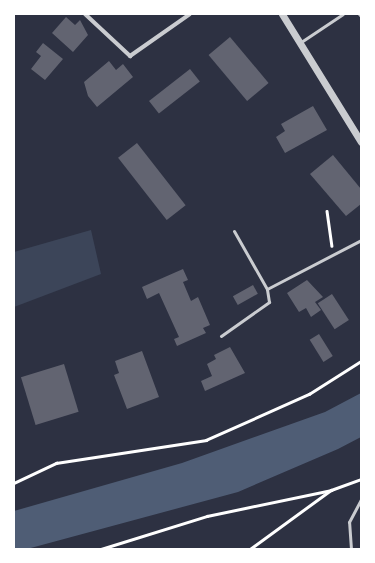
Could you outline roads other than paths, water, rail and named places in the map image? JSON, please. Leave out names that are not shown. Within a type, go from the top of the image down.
[{"type":"street","points":[[85,14],[130,56],[190,14]]},
{"type":"street","points":[[282,14],[361,142]]},
{"type":"lane","points":[[299,43],[343,14]]},
{"type":"lane","points":[[221,336],[269,302],[267,289],[234,231]]},
{"type":"lane","points":[[267,289],[361,240]]},
{"type":"lane","points":[[351,549],[349,522],[361,499]]}]
